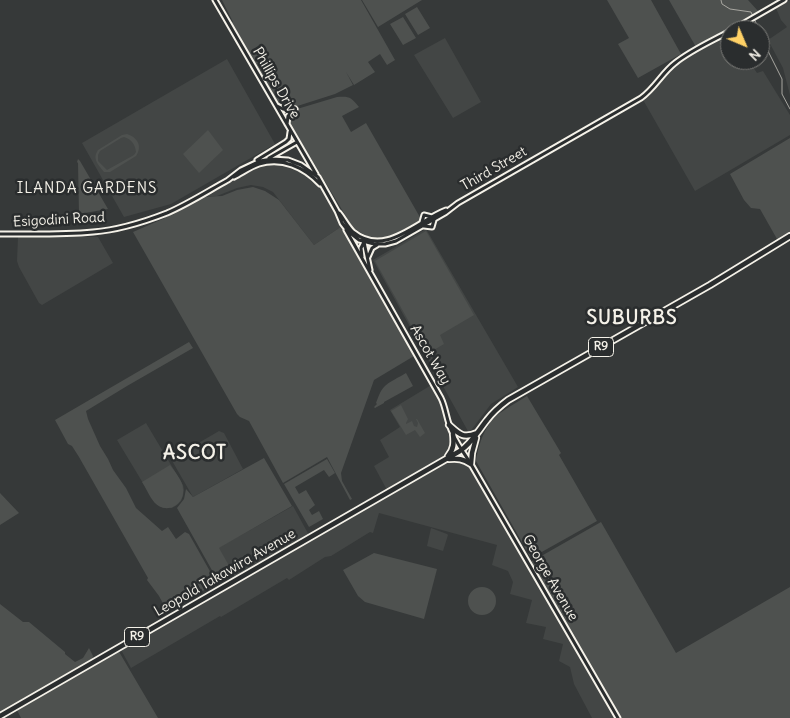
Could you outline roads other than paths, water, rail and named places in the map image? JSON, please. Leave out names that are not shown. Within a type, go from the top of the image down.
[{"type":"highway","name":"R9","points":[[462,450],[471,442],[495,410],[508,400],[733,271],[740,269],[790,238]]},
{"type":"highway","points":[[449,425],[458,434],[464,436],[478,432]]},
{"type":"highway","points":[[443,461],[457,458],[471,464],[473,447],[478,432]]},
{"type":"highway","points":[[443,461],[449,456],[453,448],[453,434]]},
{"type":"highway","name":"Leopold Takawira Avenue","points":[[0,716],[462,450]]},
{"type":"main road","name":"Phillips Drive","points":[[216,0],[318,176]]},
{"type":"main road","name":"Third Street","points":[[750,20],[784,0]]},
{"type":"main road","name":"Third Street","points":[[422,225],[641,98],[652,89],[675,63],[720,36]]},
{"type":"main road","points":[[276,106],[289,110]]},
{"type":"main road","points":[[287,124],[288,116],[294,109]]},
{"type":"main road","points":[[241,170],[286,142],[290,137],[290,130]]},
{"type":"main road","points":[[259,164],[297,142]]},
{"type":"main road","name":"Esigodini Road","points":[[228,180],[241,170],[260,161],[277,159],[292,161],[306,167],[318,176],[345,227],[352,236],[364,242]]},
{"type":"main road","name":"Esigodini Road","points":[[0,234],[102,231],[148,220],[173,210],[259,164],[279,162],[294,165],[307,172],[325,190]]},
{"type":"main road","name":"Esigodini Road","points":[[337,211],[354,234],[364,242]]},
{"type":"main road","points":[[365,259],[361,248],[364,242],[396,242],[422,225],[424,215],[434,218],[432,228],[422,225]]},
{"type":"main road","name":"Ascot Way","points":[[345,227],[348,235],[365,259],[371,275],[442,398],[449,425],[462,450]]},
{"type":"main road","points":[[351,230],[364,238],[380,243]]},
{"type":"main road","points":[[365,259],[372,248],[380,243]]},
{"type":"main road","name":"George Avenue","points":[[462,450],[618,718]]},
{"type":"waterway","points":[[721,0],[722,4],[730,9],[751,12],[755,20]]},
{"type":"waterway","points":[[770,55],[782,79],[782,94],[790,109]]},
{"type":"district","name":"ILANDA GARDENS","points":[[87,189]]},
{"type":"district","name":"SUBURBS","points":[[632,319]]},
{"type":"district","name":"ASCOT","points":[[195,454]]}]
